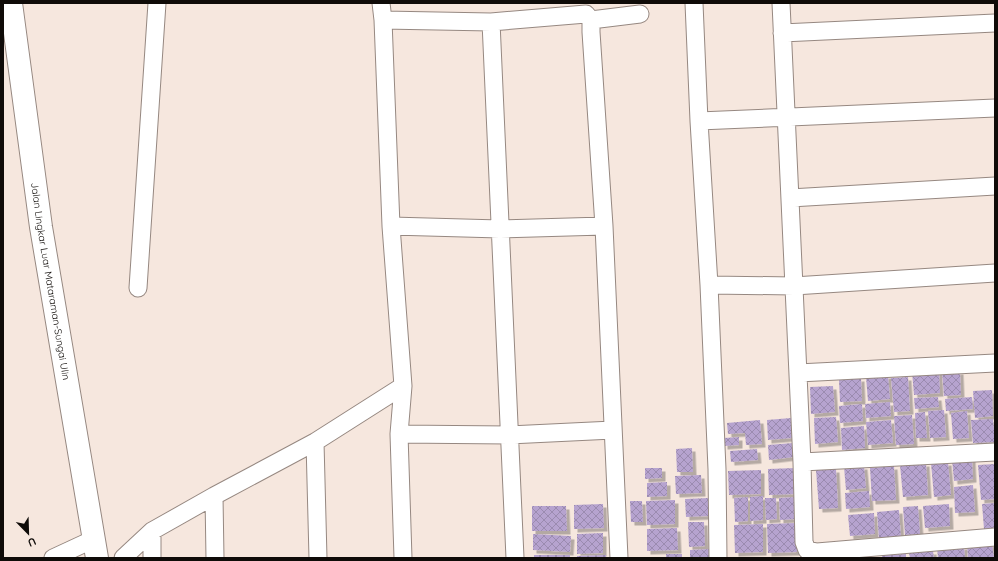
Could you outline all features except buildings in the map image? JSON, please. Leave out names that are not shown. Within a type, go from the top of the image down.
[{"type":"main road","name":"Jalan Lingkar Luar Mataraman-Sungai Ulin","points":[[11,3],[41,227],[96,548]]},
{"type":"street","points":[[138,288],[156,3]]},
{"type":"street","points":[[381,3],[383,20],[391,226],[403,386],[399,434],[403,558]]},
{"type":"street","points":[[694,3],[699,121],[709,285],[718,558]]},
{"type":"street","points":[[781,3],[802,462],[804,542],[807,550],[817,552],[995,538]]},
{"type":"street","points":[[383,20],[491,22],[586,14],[591,20],[604,226],[618,558]]},
{"type":"street","points":[[591,20],[640,14]]},
{"type":"street","points":[[491,22],[515,558]]},
{"type":"street","points":[[782,33],[995,22]]},
{"type":"street","points":[[699,121],[995,108]]},
{"type":"street","points":[[790,198],[995,186]]},
{"type":"street","points":[[391,226],[500,229],[604,226]]},
{"type":"street","points":[[709,285],[794,286],[995,273]]},
{"type":"street","points":[[798,373],[995,362]]},
{"type":"street","points":[[123,558],[152,531],[315,442],[403,386]]},
{"type":"street","points":[[399,434],[509,435],[613,430]]},
{"type":"street","points":[[315,442],[318,558]]},
{"type":"street","points":[[802,462],[995,452]]},
{"type":"street","points":[[214,496],[215,558]]},
{"type":"street","points":[[152,531],[152,558]]},
{"type":"street","points":[[53,558],[96,548]]}]
